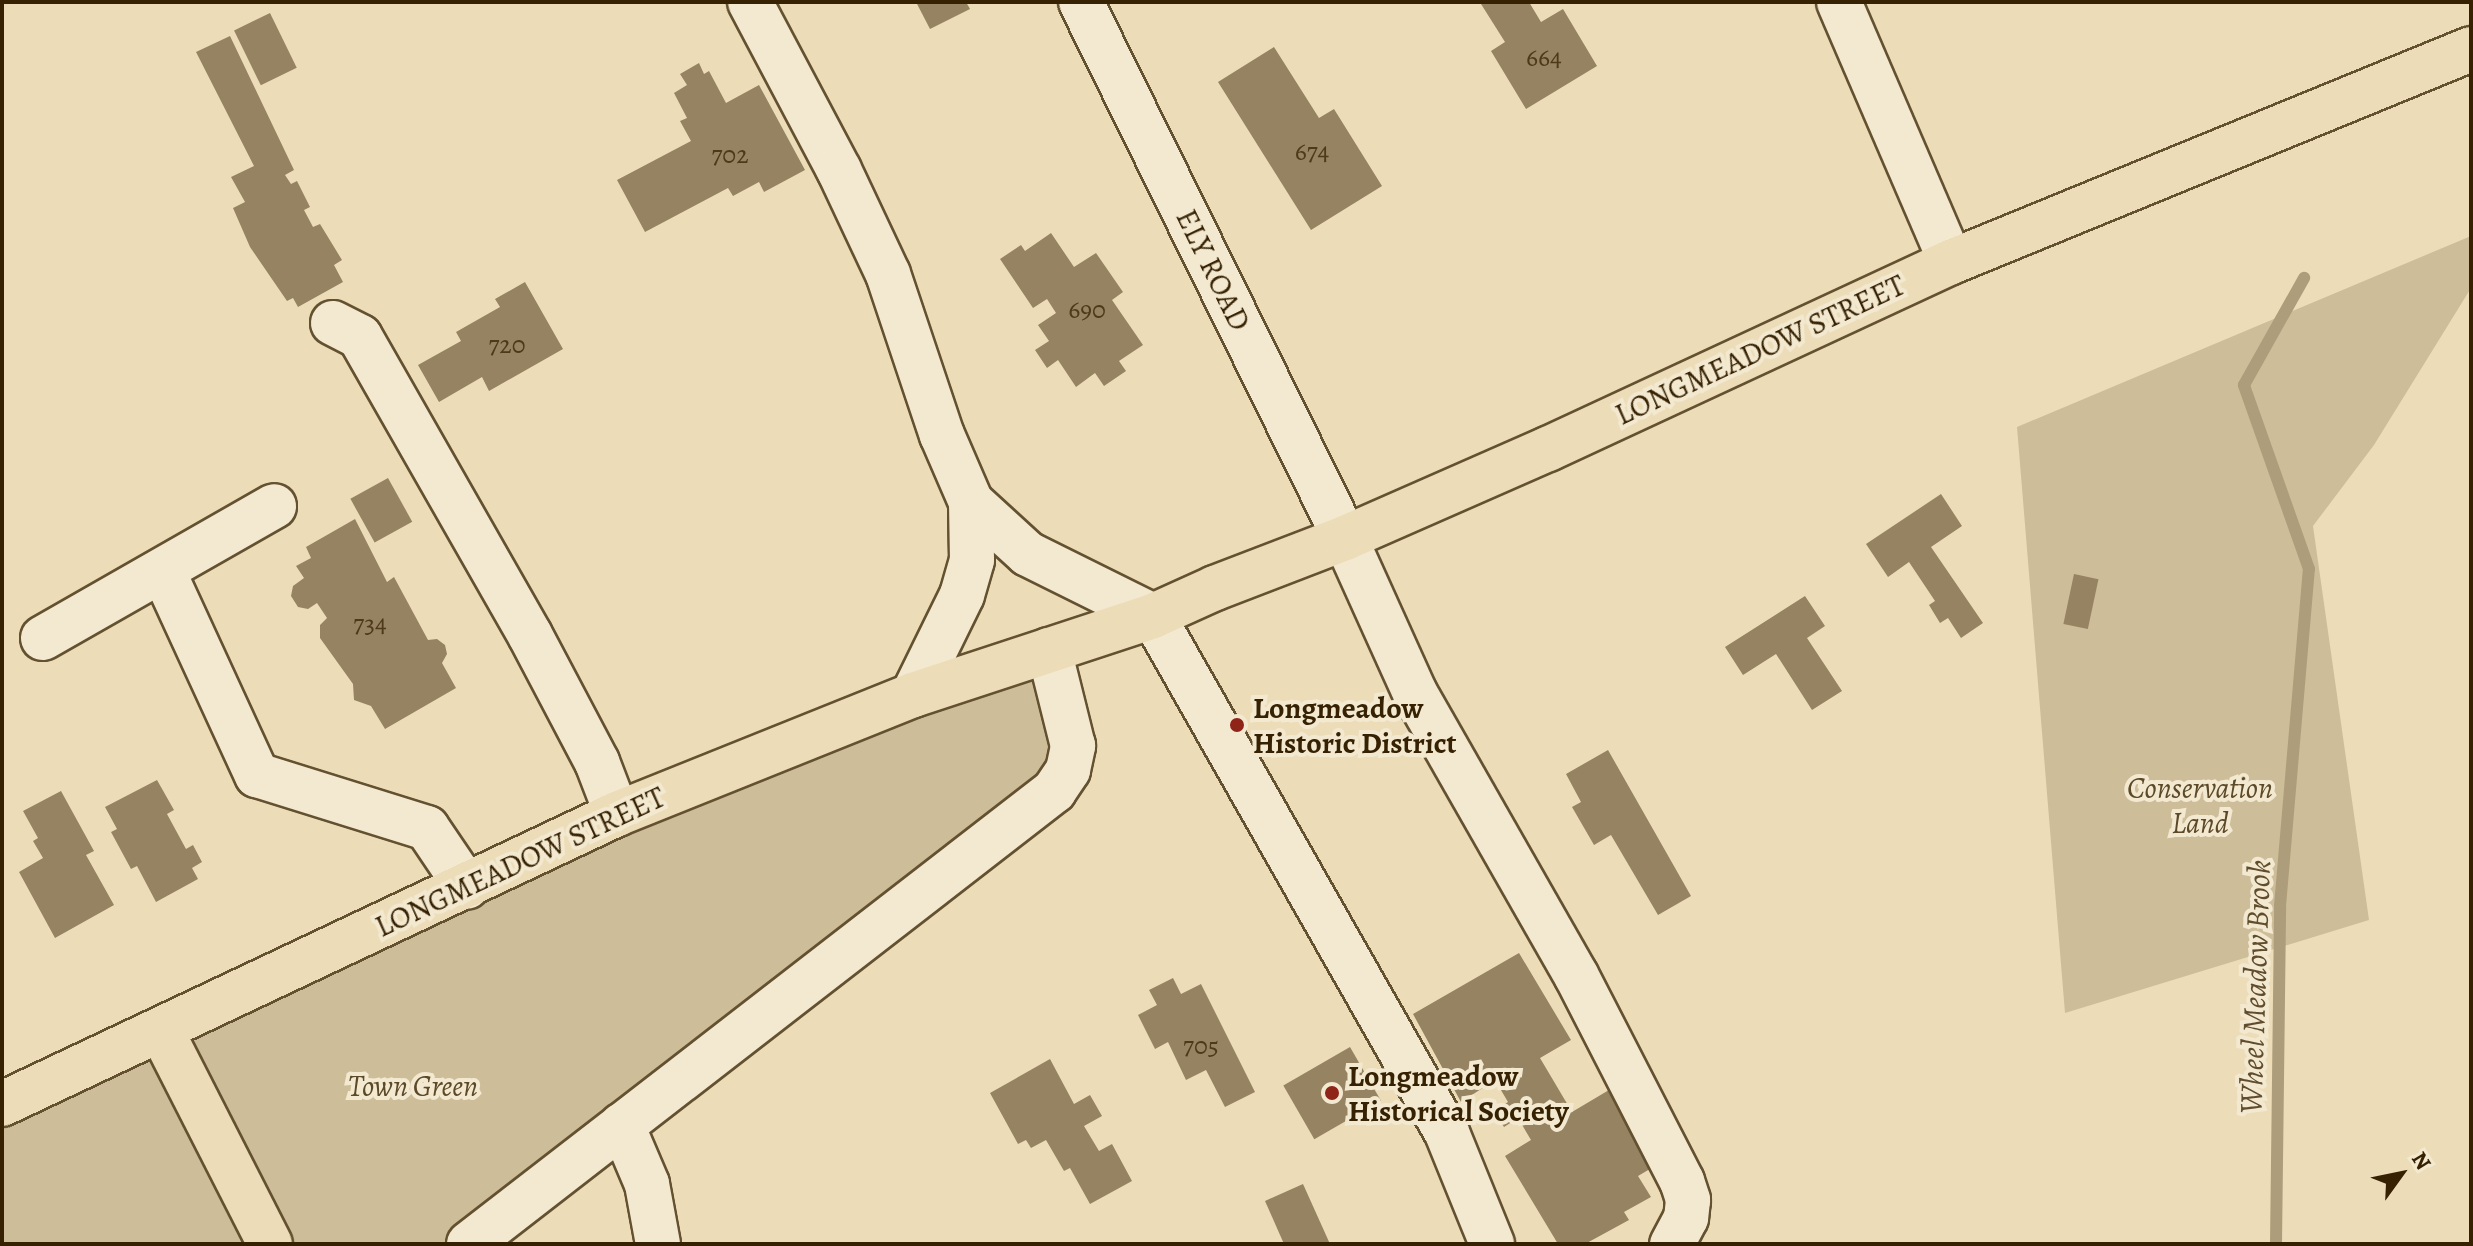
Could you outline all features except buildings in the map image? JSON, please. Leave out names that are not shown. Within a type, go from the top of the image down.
[{"type":"main road","name":"LONGMEADOW STREET","points":[[2,1104],[617,814],[913,695],[1153,616],[1215,588],[1345,538],[1548,449],[1951,262],[2471,49]]},
{"type":"main road","points":[[161,1030],[270,1244]]},
{"type":"street","points":[[750,2],[839,170],[888,274],[942,435],[971,502],[972,560],[966,584],[933,659],[913,695]]},
{"type":"street","name":"ELY ROAD","points":[[1081,2],[1345,538],[1380,621],[1438,736],[1576,975],[1682,1181],[1688,1200],[1686,1218],[1672,1244]]},
{"type":"street","points":[[1839,2],[1951,262]]},
{"type":"street","points":[[333,323],[360,337],[530,635],[597,762],[617,814]]},
{"type":"street","points":[[971,502],[1028,554],[1153,616],[1447,1133],[1492,1244]]},
{"type":"street","points":[[43,638],[274,506]]},
{"type":"street","points":[[163,571],[257,775],[427,828],[467,887]]},
{"type":"street","points":[[469,1244],[1027,815],[1054,791],[1068,770],[1073,746],[1049,650]]},
{"type":"street","points":[[622,1125],[647,1184],[658,1244]]},
{"type":"green space","name":"Conservation Land","points":[[2471,236],[2471,288],[2374,445],[2313,526],[2369,920],[2065,1013],[2017,427]]},
{"type":"green space","name":"Town Green","points":[[1049,650],[1068,770],[469,1244],[2,1244],[2,1104]]},
{"type":"waterway","name":"Wheel Meadow Brook","points":[[2276,1244],[2280,906],[2309,569],[2244,385],[2304,278]]},
{"type":"place","name":"Longmeadow Historic District","points":[[1237,725]]},
{"type":"place","name":"Longmeadow Historical Society","points":[[1332,1093]]}]
